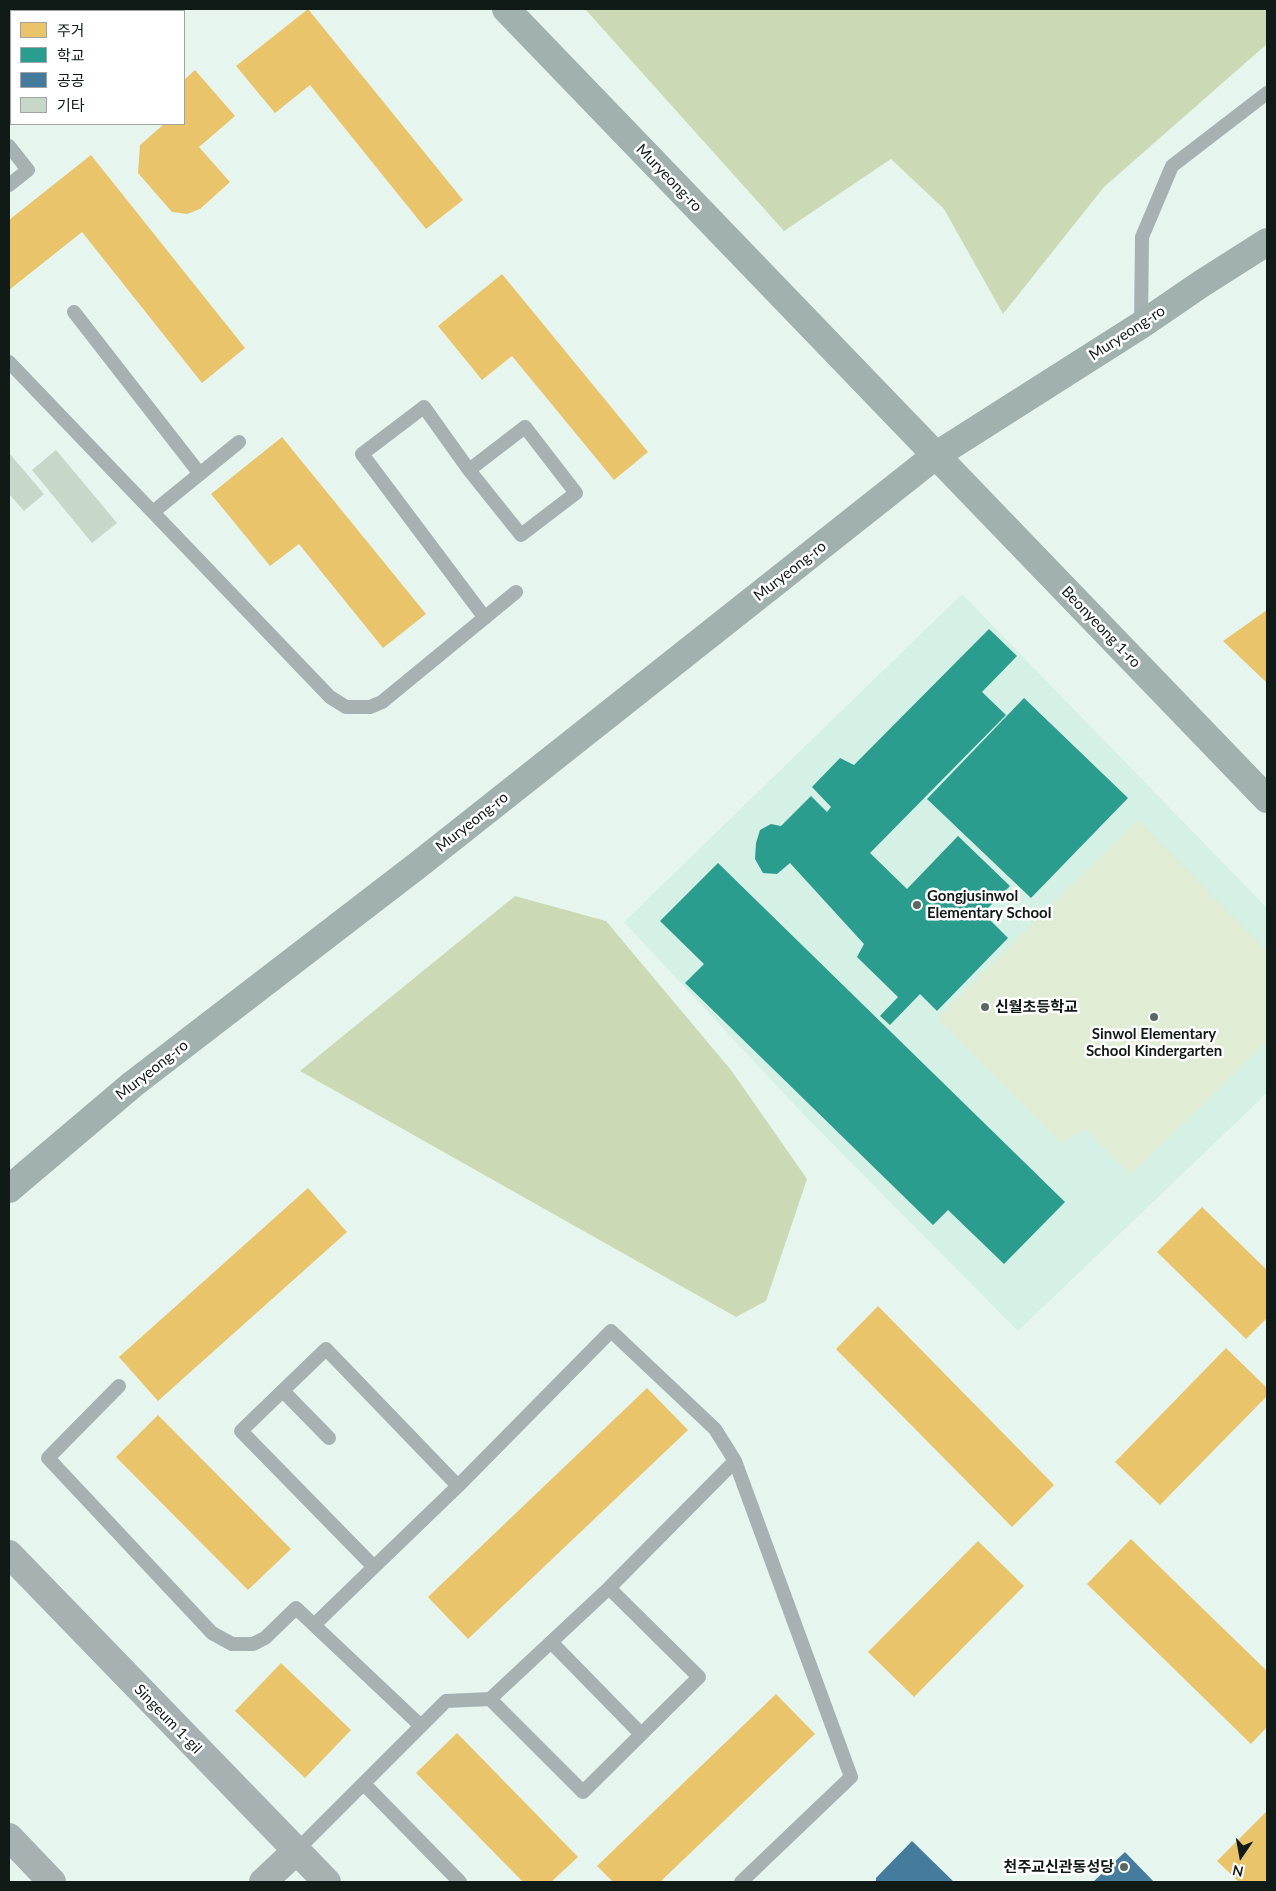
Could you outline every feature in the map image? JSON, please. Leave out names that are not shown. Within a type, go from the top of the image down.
[{"type":"main road","name":"Muryeong-ro","points":[[506,9],[936,456]]},
{"type":"main road","name":"Muryeong-ro","points":[[9,1189],[133,1084],[418,865],[936,456],[1267,242]]},
{"type":"main road","name":"Beonyeong 1-ro","points":[[936,456],[1266,796]]},
{"type":"street","name":"Singeum 1-gil","points":[[9,1554],[327,1882]]},
{"type":"street","points":[[11,1843],[52,1882]]},
{"type":"street","points":[[263,1882],[296,1851]]},
{"type":"lane","points":[[1141,325],[1142,237],[1172,166],[1267,93]]},
{"type":"lane","points":[[9,146],[28,170],[9,185]]},
{"type":"lane","points":[[74,312],[200,474]]},
{"type":"lane","points":[[9,362],[330,698],[346,707],[370,707],[382,702],[516,592]]},
{"type":"lane","points":[[469,470],[525,427],[576,494],[521,535],[469,470],[424,408],[362,454],[485,618]]},
{"type":"lane","points":[[153,512],[239,442]]},
{"type":"lane","points":[[314,1625],[458,1486],[611,1331],[716,1429],[735,1461],[851,1777],[747,1880]]},
{"type":"lane","points":[[374,1567],[242,1431],[326,1349],[458,1486]]},
{"type":"lane","points":[[119,1386],[48,1458],[212,1633],[232,1644],[253,1644],[265,1638],[296,1608],[421,1726]]},
{"type":"lane","points":[[283,1391],[329,1438]]},
{"type":"lane","points":[[296,1851],[446,1701],[490,1699],[609,1588],[735,1461]]},
{"type":"lane","points":[[490,1699],[583,1792],[699,1677],[609,1588]]},
{"type":"lane","points":[[551,1642],[641,1734]]},
{"type":"lane","points":[[364,1784],[460,1882]]},
{"type":"shaded area","name":"신월초등학교","points":[[962,594],[1267,908],[1267,1093],[1018,1331],[806,1117],[624,922]]},
{"type":"shaded area","points":[[1138,820],[1267,951],[1267,1041],[1131,1175],[1086,1129],[1061,1143],[937,1018]]},
{"type":"green space","points":[[585,9],[1267,9],[1267,44],[1104,187],[1003,314],[944,209],[891,159],[784,231]]},
{"type":"green space","points":[[515,896],[606,921],[731,1070],[807,1179],[766,1301],[736,1317],[300,1071]]},
{"type":"building: 주거","points":[[9,9],[83,10],[10,10]]},
{"type":"building: 주거","points":[[308,9],[463,200],[426,229],[310,85],[275,113],[236,66]]},
{"type":"building: 주거","points":[[195,70],[235,116],[199,147],[230,182],[200,209],[187,214],[172,212],[138,173],[140,145],[163,125],[185,125],[185,79]]},
{"type":"building: 주거","points":[[91,155],[245,348],[202,383],[82,232],[9,290],[9,220]]},
{"type":"building: 주거","points":[[502,274],[648,452],[614,480],[512,356],[482,380],[438,326]]},
{"type":"building: 주거","points":[[282,437],[426,614],[383,648],[299,544],[270,566],[211,494]]},
{"type":"building: 주거","points":[[1267,610],[1267,683],[1223,641]]},
{"type":"building: 주거","points":[[308,1188],[347,1232],[158,1401],[119,1357]]},
{"type":"building: 주거","points":[[1202,1207],[1267,1270],[1267,1318],[1246,1339],[1157,1252]]},
{"type":"building: 주거","points":[[878,1306],[1054,1485],[1012,1527],[836,1349]]},
{"type":"building: 주거","points":[[1226,1348],[1267,1388],[1267,1396],[1160,1505],[1115,1462]]},
{"type":"building: 주거","points":[[647,1388],[688,1430],[468,1639],[428,1597]]},
{"type":"building: 주거","points":[[158,1415],[291,1549],[248,1590],[116,1457]]},
{"type":"building: 주거","points":[[1131,1539],[1267,1671],[1267,1727],[1251,1744],[1087,1584]]},
{"type":"building: 주거","points":[[978,1541],[1024,1586],[914,1697],[868,1652]]},
{"type":"building: 주거","points":[[281,1663],[351,1730],[305,1778],[235,1711]]},
{"type":"building: 주거","points":[[776,1694],[815,1734],[660,1882],[613,1882],[597,1866]]},
{"type":"building: 주거","points":[[457,1733],[578,1857],[551,1882],[523,1882],[416,1773]]},
{"type":"building: 주거","points":[[1267,1811],[1267,1882],[1239,1882],[1217,1861]]},
{"type":"building: 학교","points":[[989,629],[1017,656],[982,692],[1006,715],[870,853],[907,889],[958,836],[1010,886],[983,913],[1008,938],[937,1011],[920,994],[890,1025],[880,1016],[898,997],[857,957],[864,944],[790,863],[777,874],[763,873],[755,859],[756,843],[760,830],[771,824],[781,826],[811,796],[827,812],[831,807],[812,787],[840,758],[854,765]]},
{"type":"building: 학교","points":[[1024,698],[1128,798],[1031,898],[927,799]]},
{"type":"building: 학교","points":[[718,863],[1065,1202],[1004,1264],[948,1210],[933,1225],[685,983],[704,964],[660,921]]},
{"type":"building: 공공","points":[[912,1841],[954,1882],[876,1882],[876,1878]]},
{"type":"building: 공공","name":"천주교신관동성당","points":[[1125,1852],[1154,1882],[1093,1882]]},
{"type":"building: 기타","points":[[56,450],[117,523],[92,543],[32,470]]},
{"type":"building: 기타","points":[[9,453],[44,494],[24,511],[9,494]]},
{"type":"place","name":"Gongjusinwol Elementary School","points":[[917,905]]},
{"type":"place","name":"신월초등학교","points":[[985,1007]]},
{"type":"place","name":"Sinwol Elementary School Kindergarten","points":[[1154,1017]]},
{"type":"place","name":"천주교신관동성당","points":[[1124,1867]]}]
